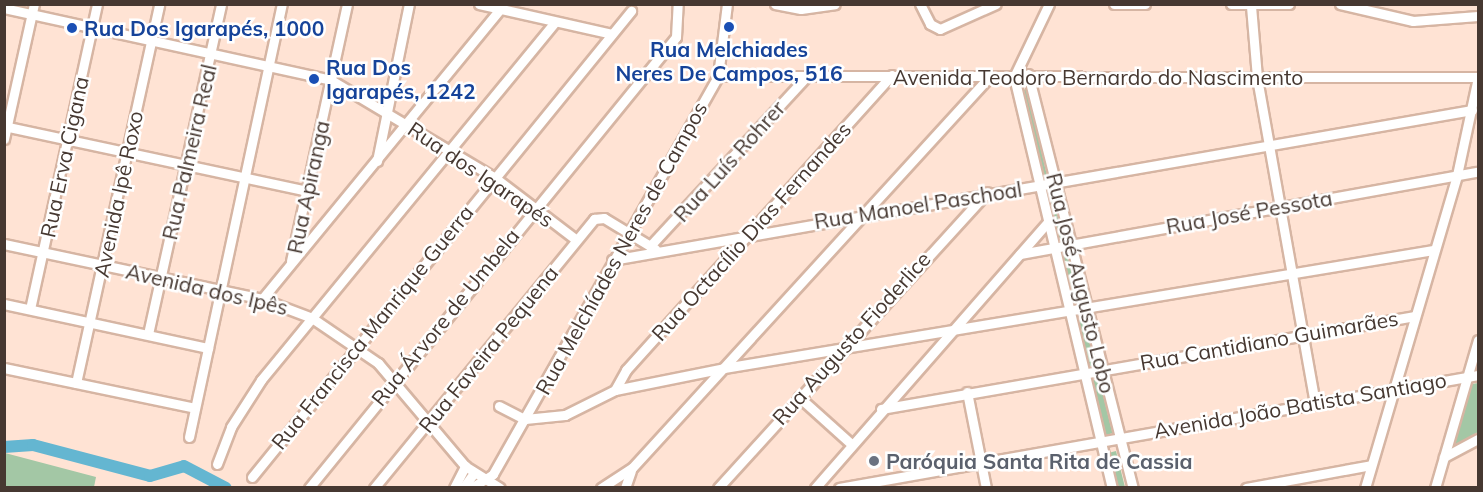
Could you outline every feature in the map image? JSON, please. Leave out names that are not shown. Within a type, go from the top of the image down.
[{"type":"street","name":"Rua Erva Cigana","points":[[30,309],[97,4]]},
{"type":"street","name":"Avenida Ipê Roxo","points":[[76,383],[159,4]]},
{"type":"street","name":"Rua Palmeira Real","points":[[148,334],[221,4]]},
{"type":"street","points":[[189,437],[282,4]]},
{"type":"street","name":"Rua Apiranga","points":[[291,264],[347,4]]},
{"type":"street","points":[[376,164],[409,4]]},
{"type":"street","points":[[479,4],[612,34]]},
{"type":"street","name":"Rua Árvore de Umbela","points":[[309,488],[394,379],[680,33],[678,4]]},
{"type":"street","name":"Rua Melchíades Neres de Campos","points":[[487,481],[525,419],[612,260],[718,76],[728,4]]},
{"type":"street","points":[[775,4],[802,7],[835,4]]},
{"type":"street","points":[[920,4],[930,24],[940,29],[996,4]]},
{"type":"street","points":[[1014,77],[1049,4]]},
{"type":"street","points":[[1114,4],[1145,4]]},
{"type":"street","points":[[1231,4],[1251,6],[1289,4]]},
{"type":"street","points":[[1340,4],[1357,6],[1413,21],[1479,16]]},
{"type":"street","points":[[1251,6],[1257,78],[1282,205],[1315,404]]},
{"type":"street","name":"Rua dos Igarapés","points":[[4,8],[33,9],[92,27],[331,80],[388,111],[494,177],[575,239]]},
{"type":"street","points":[[4,139],[33,9]]},
{"type":"street","points":[[262,299],[409,125],[500,9]]},
{"type":"street","name":"Rua Francisca Manrique Guerra","points":[[252,477],[355,344],[631,11]]},
{"type":"street","points":[[217,464],[245,403],[555,22]]},
{"type":"street","points":[[1021,65],[1031,78]]},
{"type":"street","name":"Rua Octacílio Dias Fernandes","points":[[615,390],[626,370],[892,75]]},
{"type":"street","name":"Avenida Teodoro Bernardo do Nascimento","points":[[718,76],[1478,77]]},
{"type":"street","name":"Rua Luís Rohrer","points":[[652,247],[807,76]]},
{"type":"street","points":[[601,488],[632,468],[989,77]]},
{"type":"street","name":"Rua José Augusto Lobo","points":[[1014,77],[1037,185],[1086,372],[1112,488]]},
{"type":"street","points":[[1365,488],[1457,175],[1478,77]]},
{"type":"street","name":"Rua José Augusto Lobo","points":[[1031,78],[1133,488]]},
{"type":"street","name":"Rua Manoel Paschoal","points":[[612,260],[652,247],[1037,185],[1269,142],[1472,110]]},
{"type":"street","points":[[6,126],[306,191]]},
{"type":"street","name":"Rua José Pessota","points":[[1020,254],[1282,205],[1479,172]]},
{"type":"street","name":"Rua Augusto Fioderlice","points":[[718,488],[840,350],[987,192]]},
{"type":"street","name":"Rua Faveira Pequena","points":[[374,488],[430,423],[575,239],[594,219],[604,218],[629,232]]},
{"type":"street","points":[[815,488],[896,390],[1047,223]]},
{"type":"street","points":[[629,232],[652,247]]},
{"type":"street","name":"Avenida dos Ipês","points":[[4,244],[262,299],[312,318],[355,344],[394,379],[465,466],[501,488]]},
{"type":"street","points":[[499,406],[525,419],[565,415],[615,390],[724,368],[1071,313],[1434,250]]},
{"type":"street","points":[[4,304],[89,320],[208,348]]},
{"type":"street","points":[[967,311],[973,328]]},
{"type":"street","name":"Rua Cantidiano Guimarães","points":[[880,409],[1415,315]]},
{"type":"street","points":[[922,337],[931,351]]},
{"type":"street","points":[[1435,488],[1479,340]]},
{"type":"street","points":[[4,368],[195,408]]},
{"type":"street","name":"Avenida João Batista Santiago","points":[[839,488],[1121,436],[1479,375]]},
{"type":"street","points":[[896,390],[910,403]]},
{"type":"street","points":[[967,392],[986,488]]},
{"type":"street","points":[[799,397],[850,443]]},
{"type":"street","points":[[1444,457],[1479,439]]},
{"type":"street","points":[[1246,488],[1371,465]]},
{"type":"street","points":[[454,488],[465,466]]},
{"type":"street","points":[[625,488],[632,468]]},
{"type":"street","points":[[463,488],[474,473]]},
{"type":"street","points":[[471,488],[487,481]]},
{"type":"green space","points":[[1027,89],[1047,177],[1038,179],[1018,91]]},
{"type":"green space","points":[[1051,188],[1064,240],[1054,240],[1043,190]]},
{"type":"green space","points":[[1060,251],[1067,253],[1080,306],[1070,306]]},
{"type":"green space","points":[[1085,319],[1096,366],[1086,368],[1075,321]]},
{"type":"green space","points":[[1099,379],[1113,433],[1105,435],[1091,381]]},
{"type":"green space","points":[[1478,383],[1478,432],[1454,447],[1472,384]]},
{"type":"green space","points":[[1116,451],[1125,487],[1116,488],[1107,453]]},
{"type":"green space","points":[[5,453],[96,477],[94,487],[5,487]]},
{"type":"waterway","points":[[4,447],[33,445],[150,476],[184,466],[226,488]]},
{"type":"place","name":"Rua Melchiades Neres De Campos, 516","points":[[729,27]]},
{"type":"place","name":"Rua Dos Igarapés, 1000","points":[[72,28]]},
{"type":"place","name":"Rua Dos Igarapés, 1242","points":[[314,79]]},
{"type":"place","name":"Paróquia Santa Rita de Cassia","points":[[874,461]]}]
